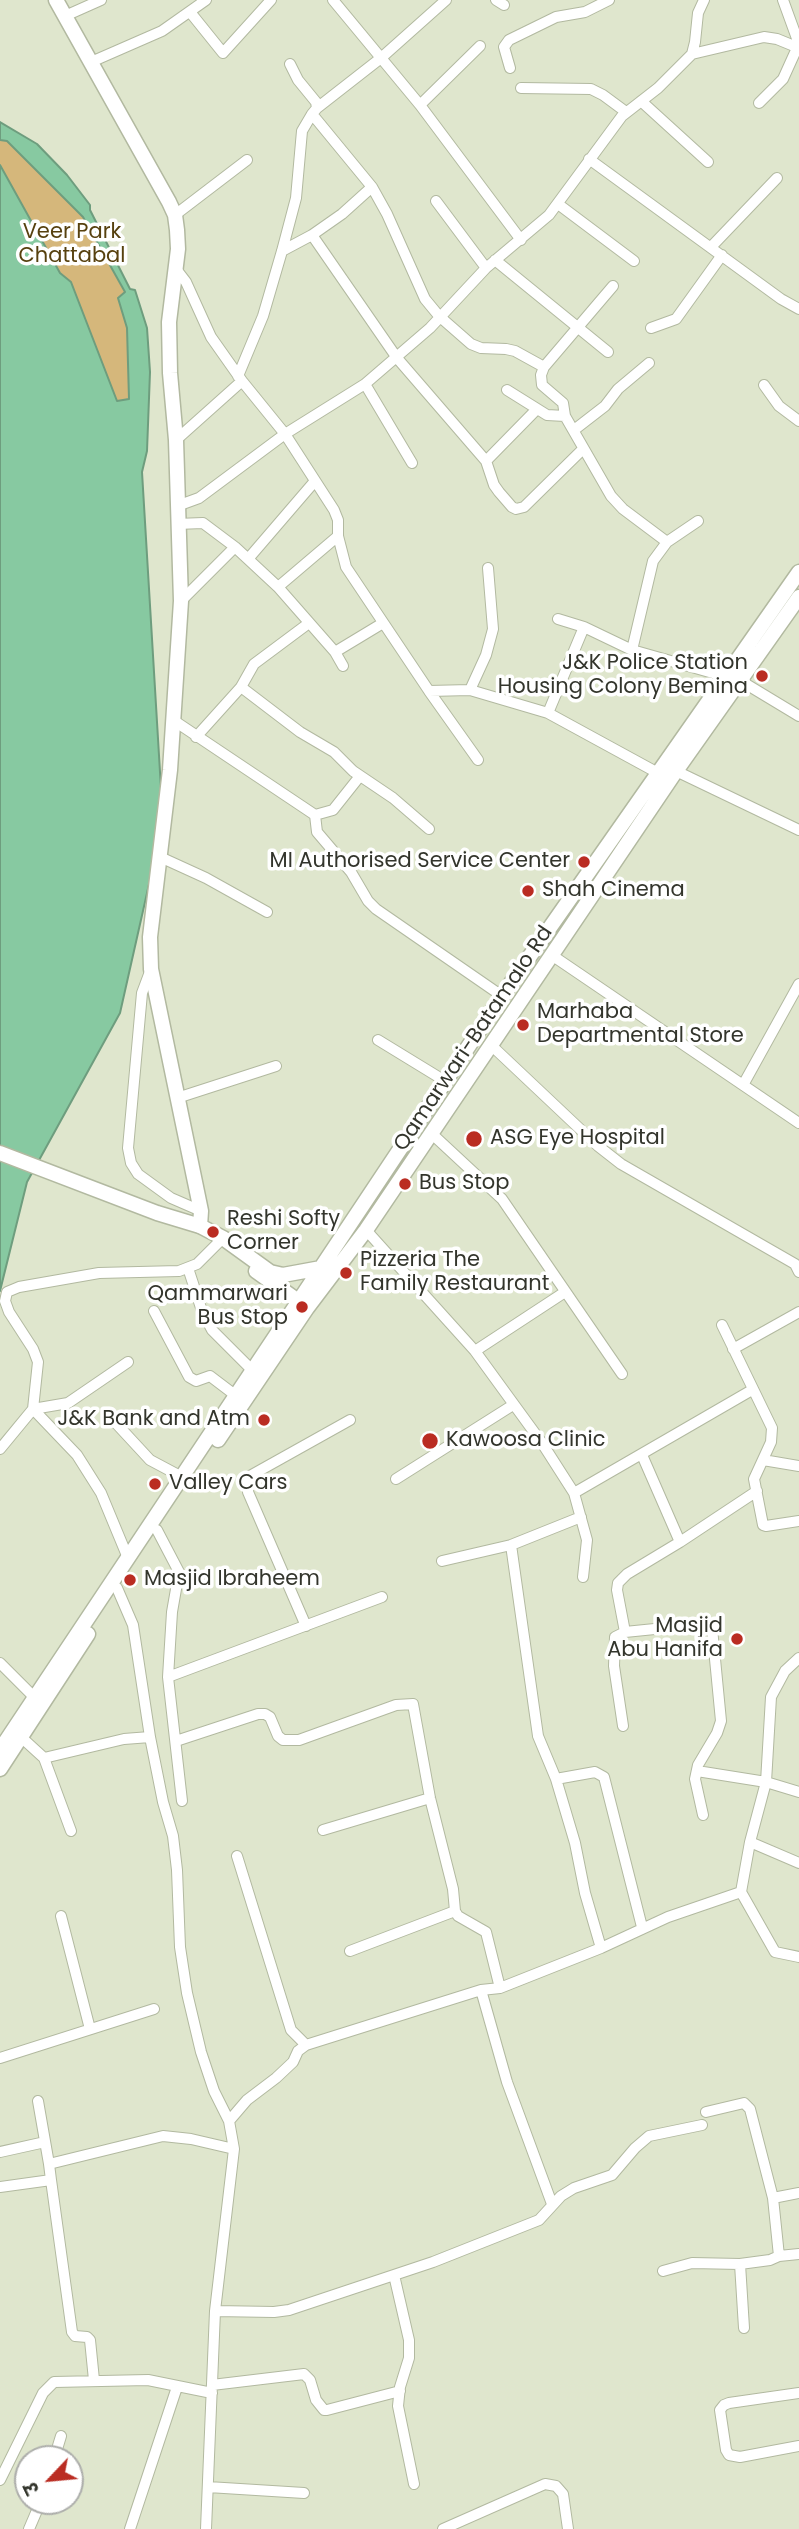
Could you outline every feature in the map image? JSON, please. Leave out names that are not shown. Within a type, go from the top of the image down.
[{"type":"main road","points":[[56,0],[175,215],[178,249],[169,322],[181,601],[173,720],[150,937],[151,969],[201,1211],[200,1226]]},
{"type":"main road","name":"Qamarwari-Batamalo Rd","points":[[302,1305],[366,1230],[553,956],[676,771],[799,572]]},
{"type":"main road","name":"Qamarwari-Batamalo Rd","points":[[302,1305],[321,1268],[445,1081],[658,773],[799,597]]},
{"type":"main road","points":[[0,1153],[157,1213],[200,1226],[275,1274],[292,1274],[321,1268]]},
{"type":"main road","points":[[219,1239],[302,1305]]},
{"type":"main road","points":[[0,1750],[235,1395],[302,1305]]},
{"type":"main road","points":[[0,1769],[302,1305]]},
{"type":"street","points":[[65,16],[101,0]]},
{"type":"street","points":[[92,62],[139,43],[206,0]]},
{"type":"street","points":[[190,12],[223,53],[271,0]]},
{"type":"street","points":[[332,0],[420,106],[521,240]]},
{"type":"street","points":[[176,440],[240,379],[263,316],[296,198],[301,138],[305,124],[315,111],[381,58],[446,0]]},
{"type":"street","points":[[510,68],[504,50],[504,44],[509,40],[556,17],[585,12],[609,0]]},
{"type":"street","points":[[177,506],[199,498],[285,434],[365,384],[397,358],[486,268],[549,215],[626,112],[691,54],[698,13],[704,0]]},
{"type":"street","points":[[759,103],[783,79],[798,47],[783,0]]},
{"type":"street","points":[[691,54],[764,37],[798,47]]},
{"type":"street","points":[[420,106],[480,46]]},
{"type":"street","points":[[290,64],[298,80],[315,99],[315,111],[372,187],[387,214],[418,288],[439,316],[471,344],[481,348],[515,351],[544,367]]},
{"type":"street","points":[[521,88],[591,89],[626,112]]},
{"type":"street","points":[[641,101],[708,162]]},
{"type":"street","points":[[589,159],[781,299],[799,309]]},
{"type":"street","points":[[175,215],[247,160]]},
{"type":"street","points":[[711,247],[777,178]]},
{"type":"street","points":[[282,251],[312,235],[342,214],[372,187]]},
{"type":"street","points":[[436,201],[486,268]]},
{"type":"street","points":[[558,204],[634,261]]},
{"type":"street","points":[[312,235],[397,358],[486,461],[494,485],[512,507],[521,509],[583,449]]},
{"type":"street","points":[[651,328],[676,319],[722,255]]},
{"type":"street","points":[[495,260],[608,352]]},
{"type":"street","points":[[176,269],[186,282],[211,337],[240,379],[285,434],[337,516],[338,536],[346,567],[478,761]]},
{"type":"street","points":[[613,286],[544,367],[542,385],[561,400],[565,416],[611,496],[623,509],[667,542]]},
{"type":"street","points":[[574,430],[649,363]]},
{"type":"street","points":[[365,384],[412,463]]},
{"type":"street","points":[[764,385],[779,406],[799,421]]},
{"type":"street","points":[[507,390],[552,417],[565,416]]},
{"type":"street","points":[[486,461],[537,409]]},
{"type":"street","points":[[248,559],[316,481]]},
{"type":"street","points":[[632,650],[653,562],[667,542],[698,521]]},
{"type":"street","points":[[177,524],[203,523],[235,547],[278,587],[335,652],[343,666]]},
{"type":"street","points":[[278,587],[338,536]]},
{"type":"street","points":[[181,601],[235,547]]},
{"type":"street","points":[[470,690],[490,646],[493,629],[488,568]]},
{"type":"street","points":[[558,619],[584,626],[632,650],[734,679],[799,716]]},
{"type":"street","points":[[197,737],[241,687],[258,660],[309,623]]},
{"type":"street","points":[[335,652],[383,623]]},
{"type":"street","points":[[548,713],[584,626]]},
{"type":"street","points":[[241,687],[300,732],[334,751],[429,829]]},
{"type":"street","points":[[429,691],[470,690],[548,713],[658,773]]},
{"type":"street","points":[[173,720],[315,815],[333,810],[360,775]]},
{"type":"street","points":[[676,771],[799,830]]},
{"type":"street","points":[[315,815],[317,832],[351,872],[368,901],[376,909],[502,996]]},
{"type":"street","points":[[160,857],[206,878],[267,912]]},
{"type":"street","points":[[553,956],[799,1123]]},
{"type":"street","points":[[151,969],[142,993],[128,1148],[131,1163],[138,1174],[171,1198],[201,1211]]},
{"type":"street","points":[[743,1085],[799,984]]},
{"type":"street","points":[[378,1040],[445,1081]]},
{"type":"street","points":[[492,1045],[598,1146],[621,1164],[795,1264],[799,1272]]},
{"type":"street","points":[[177,1098],[276,1066]]},
{"type":"street","points":[[430,1133],[502,1199],[622,1374]]},
{"type":"street","points":[[366,1230],[475,1351],[542,1443],[574,1493],[587,1540],[583,1577]]},
{"type":"street","points":[[0,1449],[33,1409],[38,1362],[33,1349],[9,1312],[5,1301],[7,1292],[19,1287],[99,1273],[180,1271],[197,1264],[219,1239]]},
{"type":"street","points":[[188,1268],[202,1311],[212,1330],[252,1370]]},
{"type":"street","points":[[475,1351],[565,1292]]},
{"type":"street","points":[[154,1311],[189,1377],[196,1381],[210,1376],[235,1395]]},
{"type":"street","points":[[733,1349],[799,1312]]},
{"type":"street","points":[[722,1325],[772,1428],[771,1441],[754,1479],[764,1526],[799,1521]]},
{"type":"street","points":[[33,1409],[68,1403],[128,1362]]},
{"type":"street","points":[[574,1493],[752,1390]]},
{"type":"street","points":[[396,1479],[513,1405]]},
{"type":"street","points":[[33,1409],[77,1455],[100,1493],[128,1558]]},
{"type":"street","points":[[113,1420],[150,1460],[182,1477]]},
{"type":"street","points":[[306,1626],[248,1492],[248,1477],[350,1420]]},
{"type":"street","points":[[642,1455],[680,1542]]},
{"type":"street","points":[[763,1460],[799,1466]]},
{"type":"street","points":[[625,1632],[618,1583],[757,1491]]},
{"type":"street","points":[[442,1561],[511,1545],[581,1517]]},
{"type":"street","points":[[157,1530],[179,1572],[172,1612],[168,1677],[182,1801]]},
{"type":"street","points":[[511,1545],[538,1737],[556,1779],[601,1948]]},
{"type":"street","points":[[117,1588],[133,1625],[150,1737],[173,1836],[180,1947],[187,1993],[214,2091],[229,2121],[234,2149],[215,2311],[206,2529]]},
{"type":"street","points":[[168,1677],[382,1597]]},
{"type":"street","points":[[623,1726],[614,1666],[615,1637],[625,1632],[704,1624],[712,1628],[720,1721],[695,1779],[704,1815]]},
{"type":"street","points":[[799,1658],[785,1671],[771,1697],[766,1782],[750,1842],[741,1892],[775,1952],[799,1957]]},
{"type":"street","points":[[0,1663],[35,1698]]},
{"type":"street","points":[[176,1741],[258,1714],[270,1717],[278,1736],[283,1740],[299,1740],[396,1705],[411,1704],[415,1709],[430,1798],[453,1889],[455,1911],[458,1916],[485,1932],[500,1988]]},
{"type":"street","points":[[22,1737],[44,1758],[71,1831]]},
{"type":"street","points":[[44,1758],[124,1739],[150,1737]]},
{"type":"street","points":[[697,1771],[766,1782],[799,1792]]},
{"type":"street","points":[[556,1779],[595,1772],[604,1777],[642,1927]]},
{"type":"street","points":[[323,1830],[430,1798]]},
{"type":"street","points":[[750,1842],[799,1863]]},
{"type":"street","points":[[237,1856],[290,2030],[306,2045]]},
{"type":"street","points":[[229,2121],[247,2100],[293,2062],[298,2051],[306,2045],[481,1990],[500,1988],[601,1948],[642,1927],[741,1892]]},
{"type":"street","points":[[350,1951],[455,1911]]},
{"type":"street","points":[[61,1916],[90,2029]]},
{"type":"street","points":[[481,1990],[507,2082],[552,2204]]},
{"type":"street","points":[[0,2058],[154,2009]]},
{"type":"street","points":[[38,2101],[72,2332],[75,2336],[89,2339],[94,2380]]},
{"type":"street","points":[[706,2112],[744,2103],[748,2105],[773,2198],[779,2256]]},
{"type":"street","points":[[215,2311],[289,2310],[394,2275],[533,2223],[543,2217],[552,2204],[574,2188],[612,2175],[649,2136],[702,2125]]},
{"type":"street","points":[[49,2164],[163,2136],[191,2138],[234,2149]]},
{"type":"street","points":[[0,2152],[46,2141]]},
{"type":"street","points":[[0,2187],[51,2180]]},
{"type":"street","points":[[773,2198],[799,2193]]},
{"type":"street","points":[[663,2271],[692,2263],[740,2263],[799,2254]]},
{"type":"street","points":[[740,2263],[744,2328]]},
{"type":"street","points":[[394,2275],[409,2340],[409,2358],[398,2406],[414,2484]]},
{"type":"street","points":[[0,2480],[23,2430],[49,2386],[63,2380],[148,2380],[177,2388],[212,2389],[304,2374],[310,2380],[316,2400],[324,2410],[400,2391]]},
{"type":"street","points":[[130,2529],[177,2388]]},
{"type":"street","points":[[799,2393],[724,2404],[720,2410],[726,2450],[731,2456],[740,2457],[799,2446]]},
{"type":"street","points":[[58,2445],[61,2436]]},
{"type":"street","points":[[443,2529],[545,2484],[556,2486],[563,2494],[568,2529]]},
{"type":"street","points":[[208,2487],[304,2493]]},
{"type":"green space","name":"Veer Park Chattabal","points":[[0,140],[7,141],[83,217],[125,293],[118,298],[127,328],[129,399],[117,401],[71,283],[60,274],[0,165]]},
{"type":"shaded area","points":[[0,122],[37,144],[67,175],[90,205],[90,210],[130,289],[135,290],[147,328],[150,372],[147,451],[142,472],[163,822],[120,1013],[27,1182],[0,1291],[0,165],[60,273],[71,282],[117,401],[129,399],[127,328],[118,298],[125,292],[83,217],[7,141],[0,140]]},
{"type":"place","name":"J&K Police Station Housing Colony Bemina","points":[[762,676]]},
{"type":"place","name":"MI Authorised Service Center","points":[[584,862]]},
{"type":"place","name":"Shah Cinema","points":[[528,891]]},
{"type":"place","name":"Marhaba Departmental Store","points":[[523,1025]]},
{"type":"place","name":"ASG Eye Hospital","points":[[474,1139]]},
{"type":"place","name":"Bus Stop","points":[[405,1184]]},
{"type":"place","name":"Reshi Softy Corner","points":[[213,1232]]},
{"type":"place","name":"Pizzeria The Family Restaurant","points":[[346,1273]]},
{"type":"place","name":"Qammarwari Bus Stop","points":[[302,1307]]},
{"type":"place","name":"J&K Bank and Atm","points":[[264,1420]]},
{"type":"place","name":"Kawoosa Clinic","points":[[430,1441]]},
{"type":"place","name":"Valley Cars","points":[[155,1484]]},
{"type":"place","name":"Masjid Ibraheem","points":[[130,1580]]},
{"type":"place","name":"Masjid Abu Hanifa","points":[[737,1639]]}]
